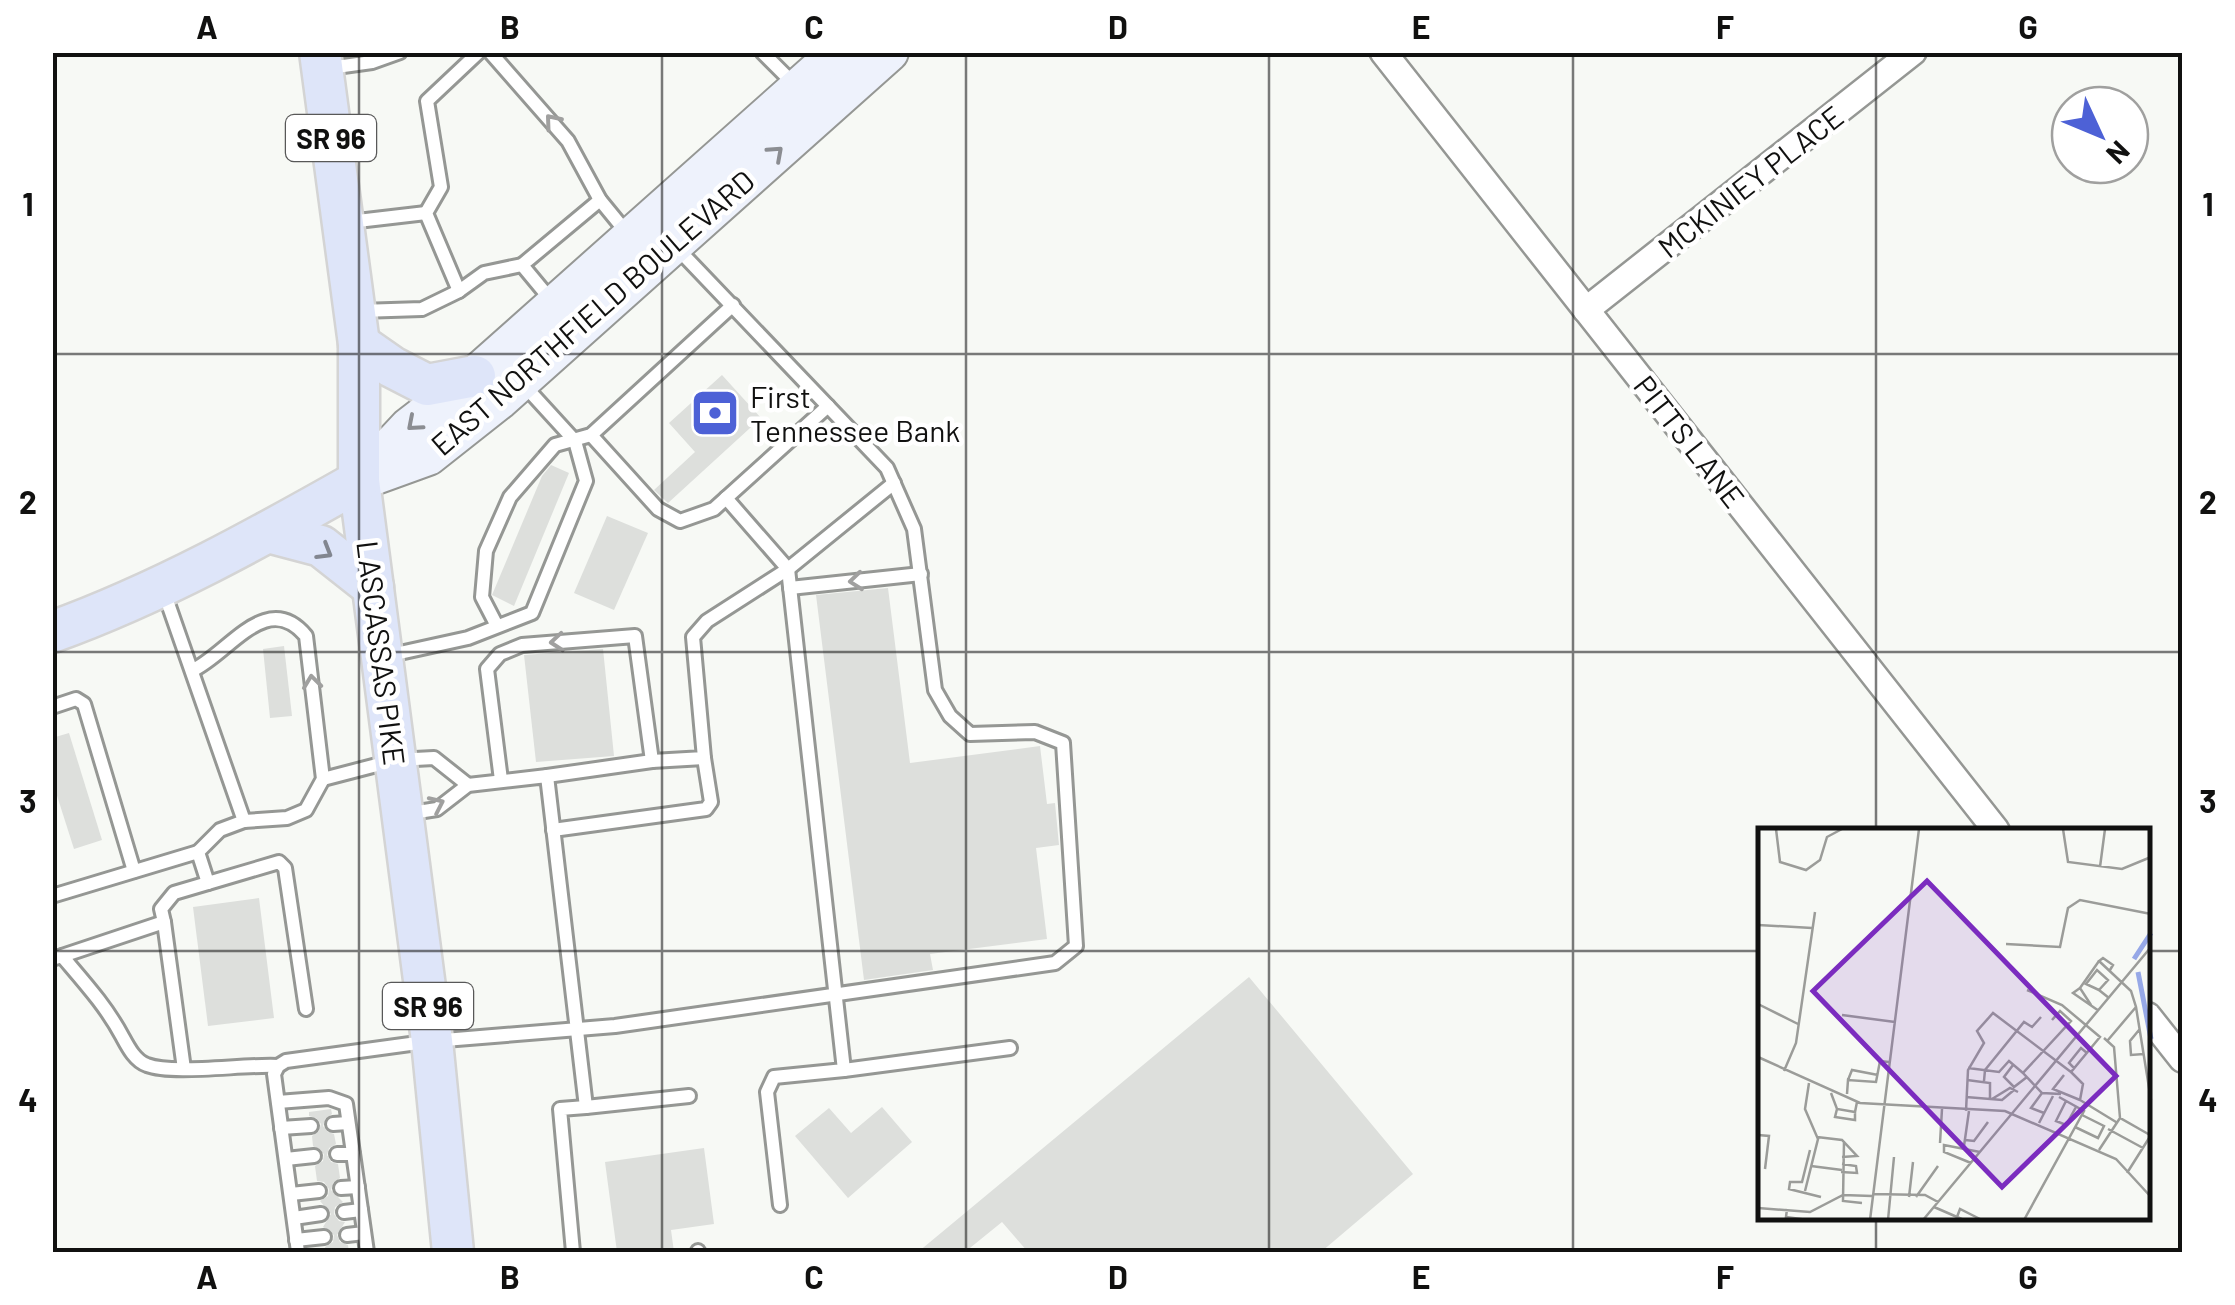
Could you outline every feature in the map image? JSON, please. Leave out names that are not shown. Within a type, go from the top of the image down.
[{"type":"main road","name":"EAST NORTHFIELD BOULEVARD","points":[[359,481],[428,456],[520,381],[652,235],[839,52]]},
{"type":"main road","name":"EAST NORTHFIELD BOULEVARD","points":[[359,481],[409,426],[476,376],[555,305],[890,52]]},
{"type":"main road","name":"LASCASSAS PIKE","points":[[320,61],[356,328],[359,481],[432,1041],[453,1252]]},
{"type":"main road","points":[[356,328],[392,367],[427,384],[476,376]]},
{"type":"main road","points":[[52,632],[161,585],[359,481]]},
{"type":"main road","points":[[268,532],[321,546],[373,587]]},
{"type":"street","name":"PITTS LANE","points":[[1384,52],[1994,828]]},
{"type":"street","name":"MCKINIEY PLACE","points":[[1586,310],[1913,52]]},
{"type":"street","points":[[2150,1018],[2182,1058]]},
{"type":"lane","points":[[320,61],[372,62],[400,52]]},
{"type":"lane","points":[[426,213],[440,187],[427,101],[479,52]]},
{"type":"lane","points":[[324,1237],[297,1246],[274,1074],[286,1061],[432,1041],[577,1029],[1055,963],[1076,946],[1064,744],[1035,732],[970,734],[950,716],[935,690],[914,530],[887,468],[733,304],[652,235],[600,200],[568,141],[490,52]]},
{"type":"lane","points":[[762,52],[798,89]]},
{"type":"lane","points":[[356,328],[422,308],[459,291],[484,272],[522,265],[600,200]]},
{"type":"lane","points":[[342,223],[426,213]]},
{"type":"lane","points":[[426,213],[459,291]]},
{"type":"lane","points":[[522,265],[555,305]]},
{"type":"lane","points":[[498,626],[482,597],[486,552],[510,497],[555,445],[592,435],[733,304]]},
{"type":"lane","points":[[384,656],[468,638],[532,612],[586,481],[575,442],[520,381]]},
{"type":"lane","points":[[592,435],[658,510],[680,521],[714,510],[828,406]]},
{"type":"lane","points":[[553,830],[706,809],[711,802],[693,637],[706,621],[788,569],[894,484]]},
{"type":"lane","points":[[726,498],[788,569],[844,1070]]},
{"type":"lane","points":[[790,588],[921,574]]},
{"type":"lane","points":[[161,585],[244,820]]},
{"type":"lane","points":[[52,896],[198,852],[220,830],[244,820],[287,818],[306,810],[323,778],[306,636],[298,626],[280,618],[264,620],[193,670]]},
{"type":"lane","points":[[501,780],[487,669],[500,654],[522,646],[635,636],[652,761]]},
{"type":"lane","points":[[52,707],[76,698],[84,704],[134,872]]},
{"type":"lane","points":[[323,778],[396,760],[434,758],[468,786]]},
{"type":"lane","points":[[403,814],[437,809],[468,786],[652,761],[704,758]]},
{"type":"lane","points":[[546,776],[586,1106]]},
{"type":"lane","points":[[198,852],[208,883]]},
{"type":"lane","points":[[184,1069],[161,909],[174,894],[279,862],[286,868],[306,1009]]},
{"type":"lane","points":[[164,922],[57,957],[110,1012],[130,1050],[145,1065],[184,1069],[246,1064],[278,1066]]},
{"type":"lane","points":[[780,1206],[766,1092],[774,1077],[1010,1048]]},
{"type":"lane","points":[[572,1252],[560,1108],[689,1096]]},
{"type":"lane","points":[[278,1102],[329,1098],[346,1104],[366,1252]]},
{"type":"lane","points":[[333,1124],[348,1123]]},
{"type":"lane","points":[[281,1128],[310,1126]]},
{"type":"lane","points":[[337,1154],[353,1154]]},
{"type":"lane","points":[[286,1159],[314,1156]]},
{"type":"lane","points":[[341,1188],[358,1186]]},
{"type":"lane","points":[[291,1194],[319,1191]]},
{"type":"lane","points":[[344,1212],[360,1210]]},
{"type":"lane","points":[[294,1218],[321,1214]]},
{"type":"lane","points":[[347,1234],[364,1233]]},
{"type":"building","points":[[722,375],[761,418],[668,503],[654,490],[695,452],[669,423]]},
{"type":"building","points":[[551,465],[569,473],[514,606],[492,595],[542,476]]},
{"type":"building","points":[[607,516],[648,533],[614,610],[574,593]]},
{"type":"building","points":[[888,588],[910,763],[1040,746],[1047,804],[1055,803],[1059,845],[1036,848],[1047,939],[930,954],[933,970],[864,980],[816,595]]},
{"type":"building","points":[[284,646],[292,716],[270,718],[263,649]]},
{"type":"building","points":[[603,649],[614,756],[536,762],[524,655]]},
{"type":"building","points":[[69,733],[102,840],[74,849],[52,780],[52,738]]},
{"type":"building","points":[[259,898],[274,1018],[208,1026],[193,907]]},
{"type":"building","points":[[1249,977],[1413,1174],[1321,1252],[1028,1252],[1002,1222],[965,1252],[918,1252]]},
{"type":"building","points":[[882,1107],[912,1142],[848,1198],[795,1136],[829,1108],[851,1133]]},
{"type":"building","points":[[331,1109],[332,1114],[323,1126],[334,1134],[336,1144],[327,1155],[338,1164],[340,1178],[331,1190],[343,1202],[335,1207],[334,1214],[345,1222],[337,1235],[340,1242],[348,1245],[349,1252],[326,1252],[325,1247],[333,1242],[334,1235],[323,1227],[331,1214],[320,1201],[328,1196],[329,1189],[324,1182],[317,1181],[315,1166],[323,1161],[324,1154],[313,1146],[312,1136],[321,1124],[309,1112]]},
{"type":"building","points":[[704,1148],[714,1224],[671,1230],[674,1252],[617,1252],[605,1162]]},
{"type":"place","name":"First Tennessee Bank","points":[[715,413]]}]
